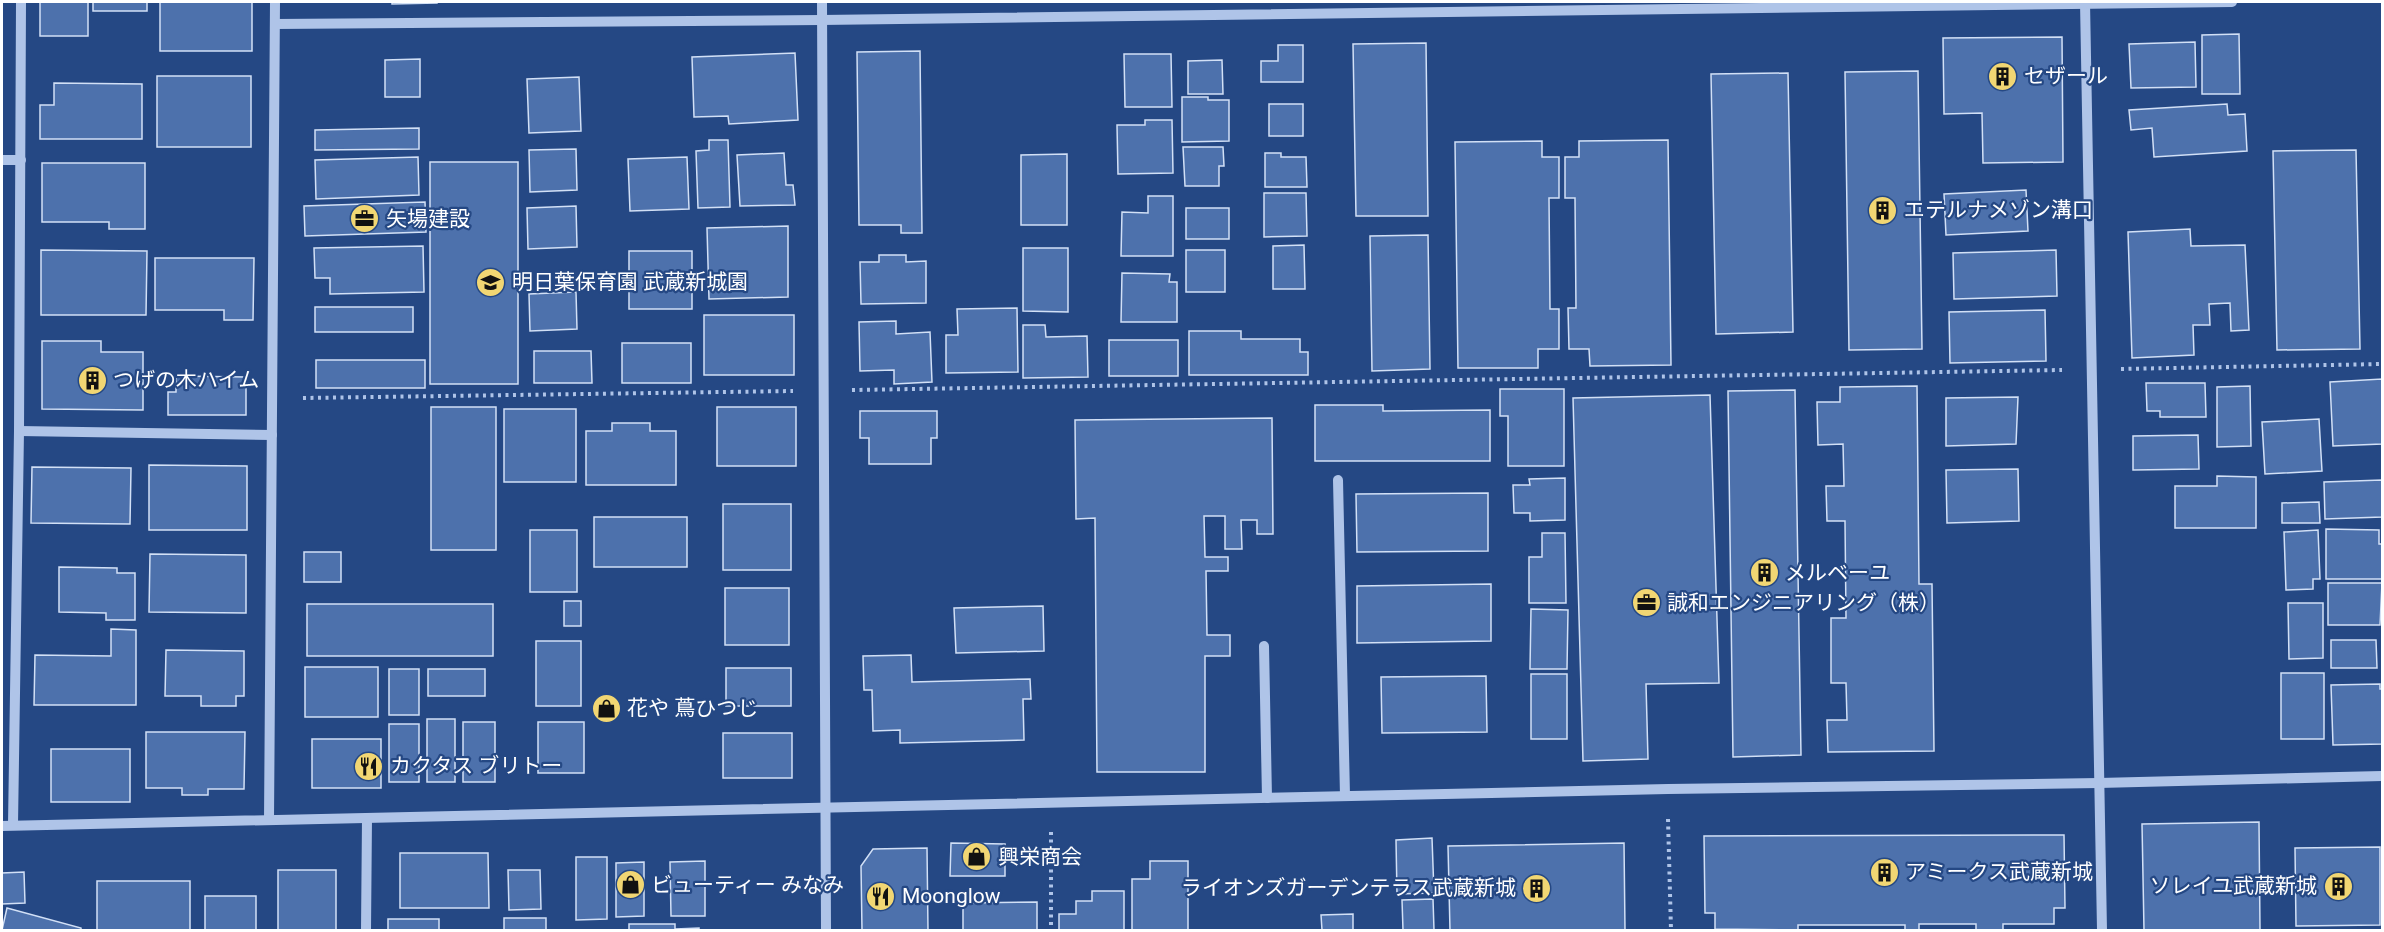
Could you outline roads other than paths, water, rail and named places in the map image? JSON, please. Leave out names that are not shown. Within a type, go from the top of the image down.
[{"type":"street","points":[[21,2],[19,431],[7,825],[2382,776]]},
{"type":"street","points":[[269,820],[275,2]]},
{"type":"street","points":[[822,2],[826,930]]},
{"type":"street","points":[[275,24],[822,20],[2232,2]]},
{"type":"street","points":[[2085,3],[2102,930]]},
{"type":"street","points":[[2,160],[21,160]]},
{"type":"street","points":[[19,431],[272,435]]},
{"type":"street","points":[[1338,480],[1345,796]]},
{"type":"street","points":[[1264,646],[1268,798]]},
{"type":"street","points":[[366,930],[367,818]]},
{"type":"place","name":"セザール","points":[[2003,76]]},
{"type":"place","name":"エテルナメゾン溝口","points":[[1883,210]]},
{"type":"place","name":"矢場建設","points":[[365,219]]},
{"type":"place","name":"明日葉保育園 武蔵新城園","points":[[491,282]]},
{"type":"place","name":"つげの木ハイム","points":[[92,380]]},
{"type":"place","name":"メルベーユ","points":[[1764,573]]},
{"type":"place","name":"誠和エンジニアリング（株）","points":[[1646,603]]},
{"type":"place","name":"花や 蔦ひつじ","points":[[606,708]]},
{"type":"place","name":"カクタス ブリトー","points":[[369,766]]},
{"type":"place","name":"興栄商会","points":[[977,857]]},
{"type":"place","name":"アミークス武蔵新城","points":[[1884,872]]},
{"type":"place","name":"ビューティー みなみ","points":[[630,885]]},
{"type":"place","name":"ソレイユ武蔵新城","points":[[2338,886]]},
{"type":"place","name":"ライオンズガーデンテラス武蔵新城","points":[[1537,888]]},
{"type":"place","name":"Moonglow","points":[[881,896]]}]
